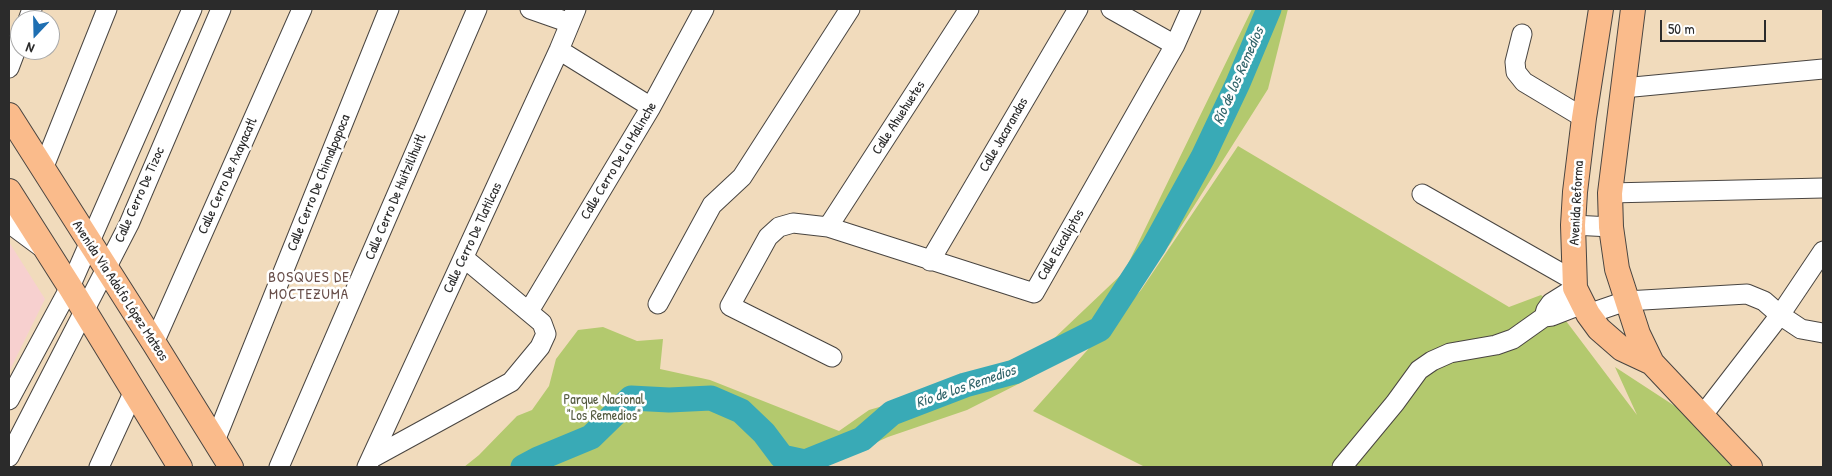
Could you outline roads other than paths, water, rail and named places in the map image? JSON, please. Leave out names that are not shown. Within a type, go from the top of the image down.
[{"type":"main road","name":"Avenida Reforma","points":[[1580,296],[1573,225],[1584,118],[1601,9]]},
{"type":"main road","points":[[1632,9],[1610,193],[1611,227],[1617,269],[1638,334],[1652,363],[1750,467]]},
{"type":"main road","name":"Avenida Via Adolfo López Mateos","points":[[9,116],[231,467]]},
{"type":"main road","points":[[9,191],[180,467]]},
{"type":"main road","points":[[1580,296],[1599,329],[1622,349],[1652,363]]},
{"type":"street","points":[[43,169],[107,9]]},
{"type":"street","name":"Calle Cerro De Tizoc","points":[[9,400],[70,288],[192,9]]},
{"type":"street","name":"Calle Cerro De Tizoc","points":[[9,457],[128,224],[221,9]]},
{"type":"street","name":"Calle Cerro De Axayacatl","points":[[154,343],[302,9]]},
{"type":"street","name":"Calle Cerro De Chimalpopoca","points":[[215,441],[389,9]]},
{"type":"street","name":"Calle Cerro De Huitzilihuitl","points":[[279,467],[477,9]]},
{"type":"street","points":[[530,9],[573,16]]},
{"type":"street","points":[[658,304],[712,204],[742,177],[850,9]]},
{"type":"street","name":"Calle Ahuehuetes","points":[[828,227],[969,9]]},
{"type":"street","name":"Calle Jacarandas","points":[[930,261],[1078,9]]},
{"type":"street","points":[[1111,9],[1175,45]]},
{"type":"street","name":"Calle Eucaliptos","points":[[832,357],[730,306],[768,237],[779,227],[793,223],[828,227],[1034,293],[1175,45],[1191,9]]},
{"type":"street","name":"Calle Cerro De La Malinche","points":[[529,311],[651,107],[699,11]]},
{"type":"street","name":"Calle Cerro De Tlatilcas","points":[[370,462],[573,16]]},
{"type":"street","points":[[1522,34],[1514,62],[1516,72],[1524,82],[1584,118]]},
{"type":"street","points":[[559,50],[651,107]]},
{"type":"street","points":[[1623,88],[1823,69]]},
{"type":"street","points":[[1610,193],[1823,188]]},
{"type":"street","points":[[1422,194],[1580,296]]},
{"type":"street","points":[[9,223],[44,248]]},
{"type":"street","points":[[1573,225],[1611,227]]},
{"type":"street","points":[[1702,416],[1780,315],[1823,251]]},
{"type":"street","points":[[370,462],[511,382],[540,347],[546,334],[542,323],[464,258]]},
{"type":"street","points":[[1342,467],[1395,403],[1418,370],[1450,353],[1496,346],[1513,339],[1544,317],[1551,303],[1580,296],[1626,301],[1747,294],[1764,301],[1780,315],[1801,329],[1823,334]]},
{"type":"street","points":[[99,467],[134,391]]},
{"type":"waterway","name":"Río de los Remedios","points":[[523,467],[591,437],[631,398],[669,400],[711,398],[741,411],[764,433],[782,457],[805,462],[862,439],[892,413],[965,385],[1014,372],[1100,329],[1154,246],[1203,157],[1238,83],[1269,9]]},
{"type":"district","name":"BOSQUES DE MOCTEZUMA","points":[[309,286]]},
{"type":"park label","name":"Parque Nacional \"Los Remedios\"","points":[[604,408]]}]
